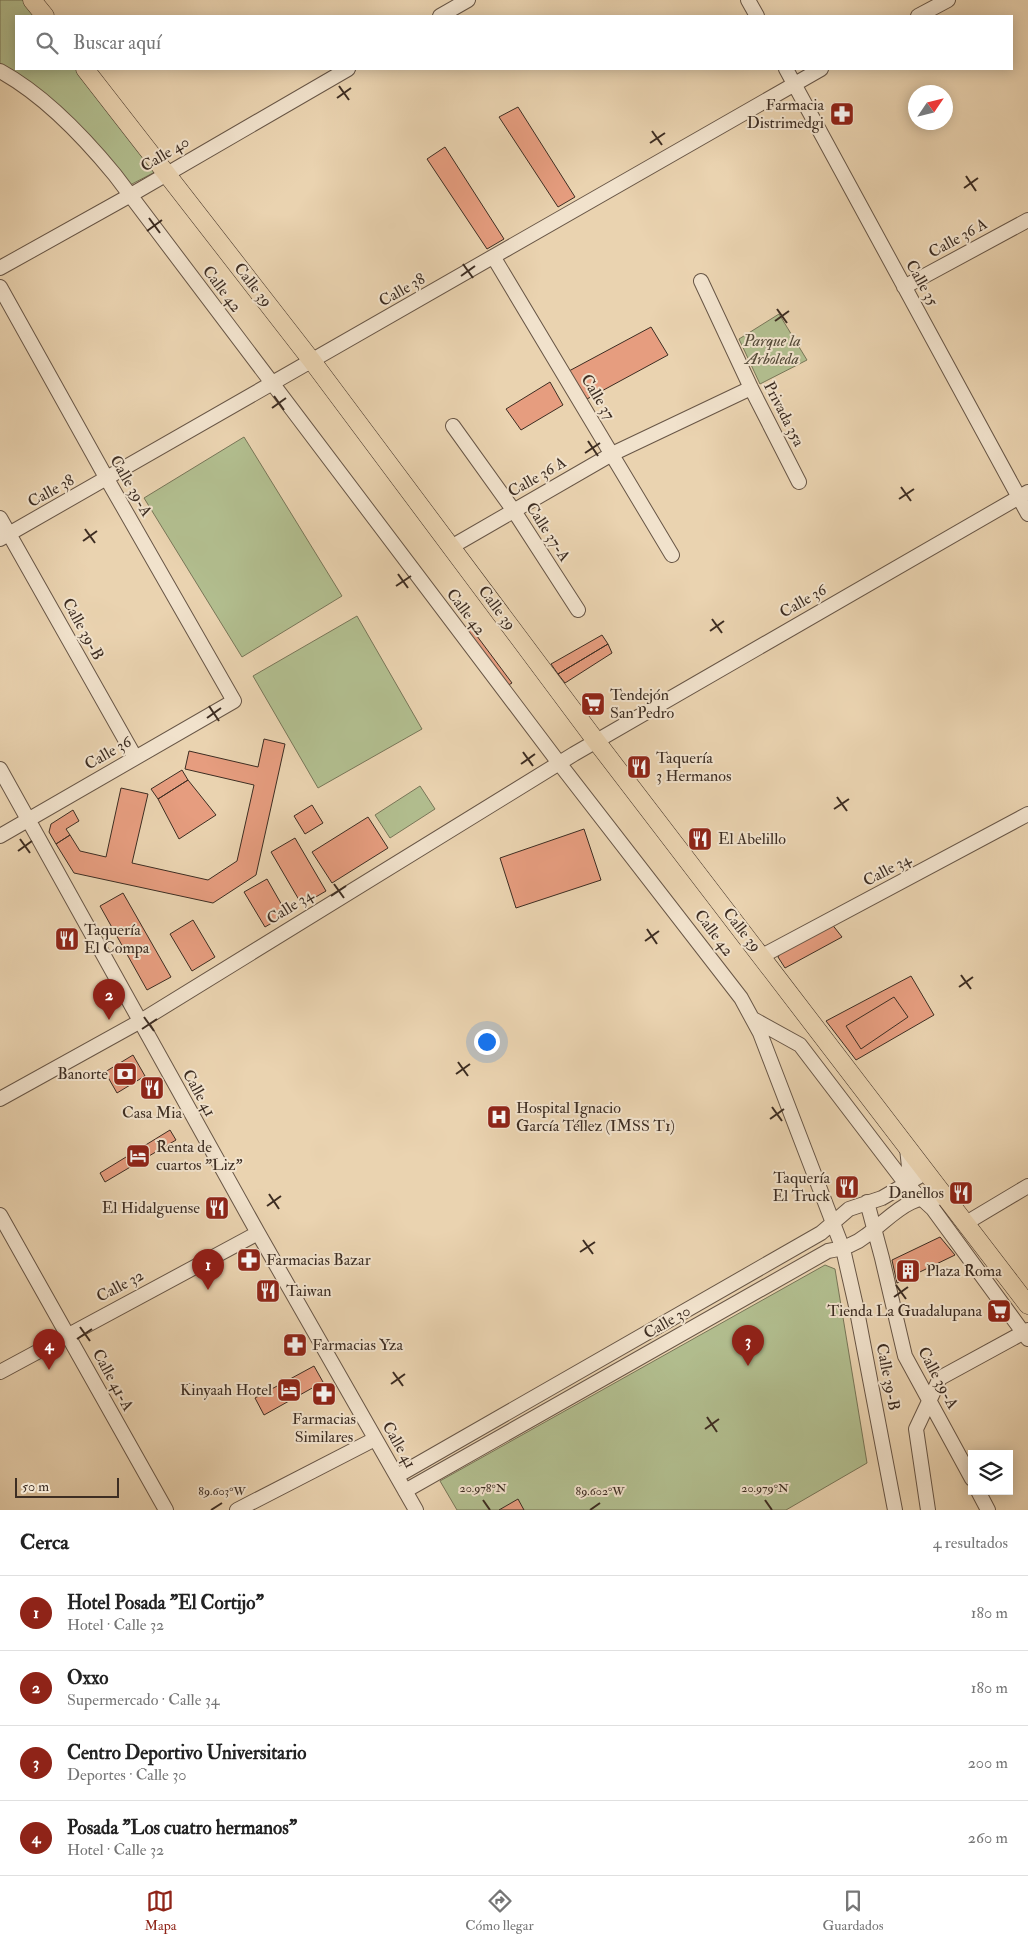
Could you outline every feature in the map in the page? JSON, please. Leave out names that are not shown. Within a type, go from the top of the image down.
[{"type":"main road","points":[[32,0],[44,15]]},
{"type":"main road","name":"Calle 39","points":[[86,70],[312,361],[596,741],[1028,1305]]},
{"type":"street","points":[[442,15],[468,0]]},
{"type":"street","points":[[748,0],[756,15]]},
{"type":"street","points":[[920,15],[948,0]]},
{"type":"street","name":"Calle 40","points":[[0,268],[129,196],[346,70]]},
{"type":"street","name":"Calle 35","points":[[787,70],[904,287],[1023,495],[1028,514]]},
{"type":"street","name":"Calle 38","points":[[5,536],[494,258],[819,70]]},
{"type":"street","name":"Calle 42","points":[[0,71],[27,88],[61,117],[104,162],[559,763],[741,998],[752,1019],[833,1223]]},
{"type":"street","name":"Calle 36 A","points":[[904,287],[1028,220]]},
{"type":"street","name":"Calle 37","points":[[494,258],[672,556]]},
{"type":"street","name":"Privada 35a","points":[[700,281],[751,388],[799,482]]},
{"type":"street","name":"Calle 39-A","points":[[0,287],[107,479],[234,700]]},
{"type":"street","name":"Calle 36 A","points":[[451,547],[612,454],[751,388]]},
{"type":"street","name":"Calle 37-A","points":[[453,426],[514,511],[578,610]]},
{"type":"street","name":"Calle 36","points":[[596,741],[1023,495]]},
{"type":"street","name":"Calle 39-B","points":[[0,518],[5,536],[135,757]]},
{"type":"street","name":"Calle 36","points":[[0,836],[234,700]]},
{"type":"street","name":"Calle 34","points":[[0,1099],[139,1022],[596,741]]},
{"type":"street","name":"Calle 41","points":[[0,769],[139,1022],[416,1510]]},
{"type":"street","name":"Calle 34","points":[[762,956],[1028,814]]},
{"type":"street","points":[[752,1019],[800,1045],[906,1184],[932,1209],[1026,1334],[940,1378],[916,1429],[928,1510]]},
{"type":"street","points":[[906,1184],[909,1167],[907,1148]]},
{"type":"street","name":"Calle 30","points":[[397,1476],[821,1233],[849,1209],[882,1198],[926,1173]]},
{"type":"street","points":[[966,1223],[1028,1186]]},
{"type":"street","points":[[921,1197],[935,1196],[947,1199]]},
{"type":"street","name":"Calle 30","points":[[405,1491],[828,1251],[843,1248],[867,1236],[894,1212],[921,1197]]},
{"type":"street","name":"Calle 39-A","points":[[866,1202],[882,1258],[905,1356],[968,1470]]},
{"type":"street","name":"Calle 41-A","points":[[0,1215],[166,1510]]},
{"type":"street","name":"Calle 39-B","points":[[833,1223],[843,1248],[856,1306],[895,1510]]},
{"type":"street","name":"Calle 32","points":[[0,1372],[67,1334],[258,1233]]},
{"type":"street","points":[[237,1510],[375,1439]]},
{"type":"street","points":[[980,1495],[988,1510]]},
{"type":"green space","points":[[0,0],[25,0],[37,15],[15,15],[15,70],[78,70],[155,172],[130,185],[0,65]]},
{"type":"green space","name":"Parque la Arboleda","points":[[779,314],[807,360],[760,384],[739,339]]},
{"type":"green space","points":[[244,437],[342,596],[242,657],[144,498]]},
{"type":"green space","points":[[357,616],[422,729],[318,788],[253,676]]},
{"type":"green space","points":[[420,786],[435,809],[390,838],[375,815]]},
{"type":"green space","points":[[825,1265],[835,1269],[867,1463],[786,1510],[457,1510],[440,1481]]},
{"type":"building","points":[[518,107],[575,197],[558,207],[499,117]]},
{"type":"building","points":[[445,147],[504,239],[487,249],[427,159]]},
{"type":"building","points":[[651,327],[668,355],[587,399],[569,371]]},
{"type":"building","points":[[550,382],[563,405],[521,430],[506,409]]},
{"type":"building","points":[[471,628],[512,683],[505,687],[464,633]]},
{"type":"building","points":[[602,635],[608,644],[558,674],[551,664]]},
{"type":"building","points":[[608,644],[612,653],[565,683],[558,674]]},
{"type":"building","points":[[264,739],[285,744],[256,875],[213,903],[74,873],[56,844],[70,835],[80,851],[106,857],[121,788],[148,794],[132,863],[208,880],[237,861],[254,785],[185,769],[189,751],[258,767]]},
{"type":"building","points":[[182,770],[188,780],[158,799],[151,789]]},
{"type":"building","points":[[188,780],[216,815],[179,839],[158,799]]},
{"type":"building","points":[[312,805],[323,823],[305,834],[294,816]]},
{"type":"building","points":[[73,810],[79,821],[66,829],[70,835],[56,844],[49,832],[51,824]]},
{"type":"building","points":[[368,817],[388,848],[332,883],[312,852]]},
{"type":"building","points":[[584,829],[601,880],[516,908],[500,858]]},
{"type":"building","points":[[295,838],[326,891],[302,905],[271,852]]},
{"type":"building","points":[[267,879],[287,914],[265,927],[244,892]]},
{"type":"building","points":[[123,893],[171,977],[147,990],[100,906]]},
{"type":"building","points":[[193,920],[215,957],[192,971],[170,934]]},
{"type":"building","points":[[831,923],[842,937],[785,968],[778,957],[781,951]]},
{"type":"building","points":[[911,976],[934,1015],[856,1060],[826,1021]]},
{"type":"building","points":[[894,997],[908,1017],[861,1049],[846,1026]]},
{"type":"building","name":"Banorte","points":[[133,1055],[145,1076],[117,1093],[105,1072]]},
{"type":"building","name":"Renta de cuartos \"Liz\"","points":[[170,1130],[176,1140],[105,1182],[100,1173]]},
{"type":"building","name":"Plaza Roma","points":[[940,1237],[955,1255],[897,1283],[892,1260]]},
{"type":"building","name":"Kinyaah Hotel","points":[[314,1366],[323,1382],[264,1415],[255,1398]]},
{"type":"building","points":[[518,1499],[524,1510],[499,1510]]},
{"type":"place","name":"Farmacia Distrimedgi","points":[[842,114]]},
{"type":"place","name":"Tendejón San Pedro","points":[[593,704]]},
{"type":"place","name":"Taquería 3 Hermanos","points":[[639,767]]},
{"type":"place","name":"El Abelillo","points":[[700,839]]},
{"type":"place","name":"Taquería El Compa","points":[[67,939]]},
{"type":"place","name":"Oxxo","points":[[109,1020]]},
{"type":"place","name":"Banorte","points":[[125,1074]]},
{"type":"place","name":"Casa Mia","points":[[152,1088]]},
{"type":"place","name":"Hospital Ignacio García Téllez (IMSS T1)","points":[[499,1117]]},
{"type":"place","name":"Renta de cuartos \"Liz\"","points":[[138,1156]]},
{"type":"place","name":"Taquería El Truck","points":[[847,1187]]},
{"type":"place","name":"Danellos","points":[[961,1193]]},
{"type":"place","name":"El Hidalguense","points":[[217,1208]]},
{"type":"place","name":"Farmacias Bazar","points":[[249,1260]]},
{"type":"place","name":"Plaza Roma","points":[[908,1271]]},
{"type":"place","name":"Hotel Posada \"El Cortijo\"","points":[[208,1290]]},
{"type":"place","name":"Taiwan","points":[[268,1291]]},
{"type":"place","name":"Tienda La Guadalupana","points":[[999,1311]]},
{"type":"place","name":"Farmacias Yza","points":[[295,1345]]},
{"type":"place","name":"Centro Deportivo Universitario","points":[[748,1366]]},
{"type":"place","name":"Posada \"Los cuatro hermanos\"","points":[[49,1370]]},
{"type":"place","name":"Kinyaah Hotel","points":[[289,1390]]},
{"type":"place","name":"Farmacias Similares","points":[[324,1394]]}]
